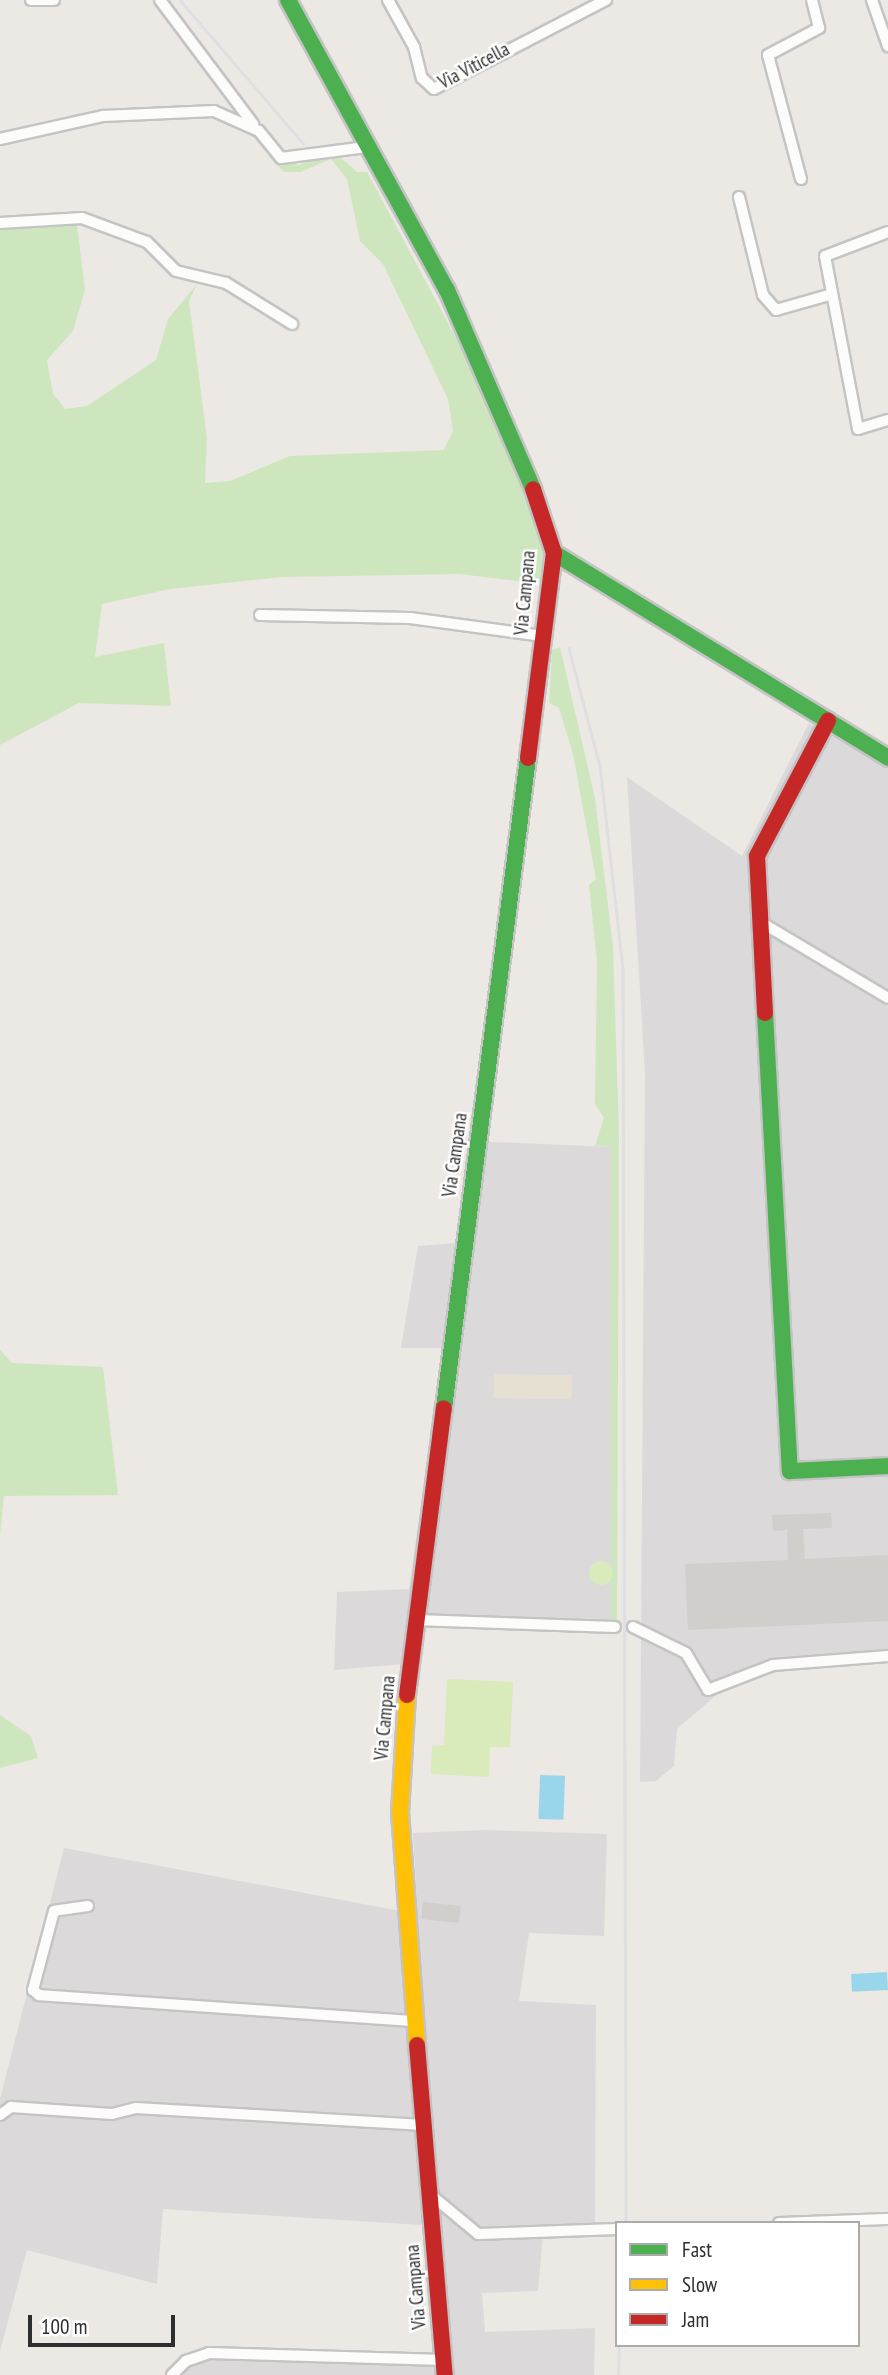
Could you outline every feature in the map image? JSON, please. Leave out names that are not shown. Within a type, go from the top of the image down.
[{"type":"street","points":[[31,0],[54,0]]},
{"type":"street","points":[[160,0],[281,158],[293,160],[322,148],[366,147]]},
{"type":"street","name":"Via Campana","points":[[289,0],[366,147],[447,290],[512,429],[554,554],[416,1620],[400,1812],[414,2021],[444,2368]]},
{"type":"street","name":"Via Viticella","points":[[388,0],[414,47],[422,78],[434,89],[606,0]]},
{"type":"street","points":[[801,179],[768,55],[819,28],[812,0]]},
{"type":"street","points":[[872,0],[888,47]]},
{"type":"street","points":[[0,139],[55,123],[159,112],[214,111],[258,131]]},
{"type":"street","points":[[739,197],[763,295],[776,310],[832,294]]},
{"type":"street","points":[[0,223],[82,218],[147,242],[176,271],[265,302],[292,324]]},
{"type":"street","points":[[888,232],[825,256],[858,429],[888,420]]},
{"type":"street","points":[[554,554],[888,758]]},
{"type":"street","points":[[260,615],[410,618],[543,636]]},
{"type":"street","points":[[828,721],[757,856],[790,1471],[888,1466]]},
{"type":"street","points":[[759,921],[888,999]]},
{"type":"street","points":[[416,1620],[615,1627]]},
{"type":"street","points":[[633,1627],[686,1653],[708,1690],[773,1665],[888,1656]]},
{"type":"street","points":[[88,1906],[54,1911],[33,1990],[39,1995],[414,2021]]},
{"type":"street","points":[[0,2115],[11,2107],[112,2114],[136,2109],[423,2125]]},
{"type":"street","points":[[430,2194],[478,2234],[615,2228]]},
{"type":"street","points":[[834,2221],[888,2219]]},
{"type":"street","points":[[172,2375],[186,2361],[209,2353],[444,2368]]},
{"type":"shaded area","points":[[809,723],[888,769],[888,1658],[768,1668],[729,1684],[677,1729],[674,1766],[656,1781],[640,1782],[645,1073],[627,777],[742,856]]},
{"type":"shaded area","points":[[471,1141],[611,1147],[611,1619],[410,1615],[404,1664],[334,1670],[337,1592],[409,1589],[443,1348],[401,1348],[418,1246],[456,1243]]},
{"type":"shaded area","points":[[494,1374],[572,1375],[572,1399],[494,1398]]},
{"type":"shaded area","points":[[485,1830],[607,1834],[604,1936],[529,1933],[519,2001],[596,2005],[595,2234],[543,2235],[538,2291],[482,2293],[485,2332],[595,2328],[594,2375],[178,2375],[205,2357],[436,2364],[422,2225],[163,2209],[157,2284],[27,2250],[0,2351],[0,2099],[64,1848],[395,1910],[417,1907],[413,1833]]},
{"type":"green space","points":[[333,151],[357,172],[367,172],[497,414],[547,540],[545,584],[459,574],[283,577],[170,589],[102,604],[95,657],[164,643],[171,706],[79,703],[0,745],[0,225],[77,225],[85,290],[73,331],[47,360],[53,394],[65,409],[87,406],[156,360],[168,319],[197,284],[189,301],[207,438],[205,483],[230,481],[290,456],[444,450],[453,431],[448,399],[383,264],[360,241],[347,179],[331,159],[301,172],[284,172],[268,156],[299,165]]},
{"type":"green space","points":[[560,647],[595,798],[613,947],[619,1134],[617,1622],[611,1623],[611,1147],[595,1146],[604,1118],[595,1104],[597,962],[589,885],[596,879],[573,754],[559,708],[549,703],[552,650]]},
{"type":"green space","points":[[0,1350],[12,1363],[103,1367],[118,1495],[4,1496],[0,1535]]},
{"type":"green space","points":[[601,1561],[612,1568],[613,1573],[606,1584],[601,1585],[590,1578],[589,1573],[596,1562]]},
{"type":"green space","points":[[447,1679],[513,1682],[510,1747],[490,1747],[489,1777],[431,1774],[432,1746],[444,1745]]},
{"type":"green space","points":[[0,1715],[31,1736],[38,1758],[0,1768]]},
{"type":"water","points":[[540,1775],[565,1776],[563,1820],[538,1819]]},
{"type":"water","points":[[887,1972],[888,1990],[852,1992],[851,1974]]},
{"type":"building","points":[[831,1513],[832,1528],[803,1529],[805,1559],[888,1555],[888,1621],[688,1630],[685,1564],[788,1560],[787,1530],[773,1531],[772,1515]]},
{"type":"building","points":[[423,1902],[461,1906],[459,1923],[421,1919]]},
{"type":"railway","points":[[180,0],[303,143]]},
{"type":"railway","points":[[569,648],[600,766],[623,969],[626,2221]]},
{"type":"railway","points":[[618,2375],[619,2347]]},
{"type":"traffic: fast","points":[[288,0],[447,290],[533,489]]},
{"type":"traffic: fast","points":[[554,553],[888,758]]},
{"type":"traffic: fast","points":[[444,1408],[528,758]]},
{"type":"traffic: fast","points":[[765,1013],[790,1471],[888,1466]]},
{"type":"traffic: slow","points":[[407,1695],[400,1812],[417,2045]]},
{"type":"traffic: jam","points":[[528,758],[554,553],[533,489]]},
{"type":"traffic: jam","points":[[765,1013],[757,856],[828,721]]},
{"type":"traffic: jam","points":[[407,1695],[444,1408]]},
{"type":"traffic: jam","points":[[417,2045],[445,2375]]}]
